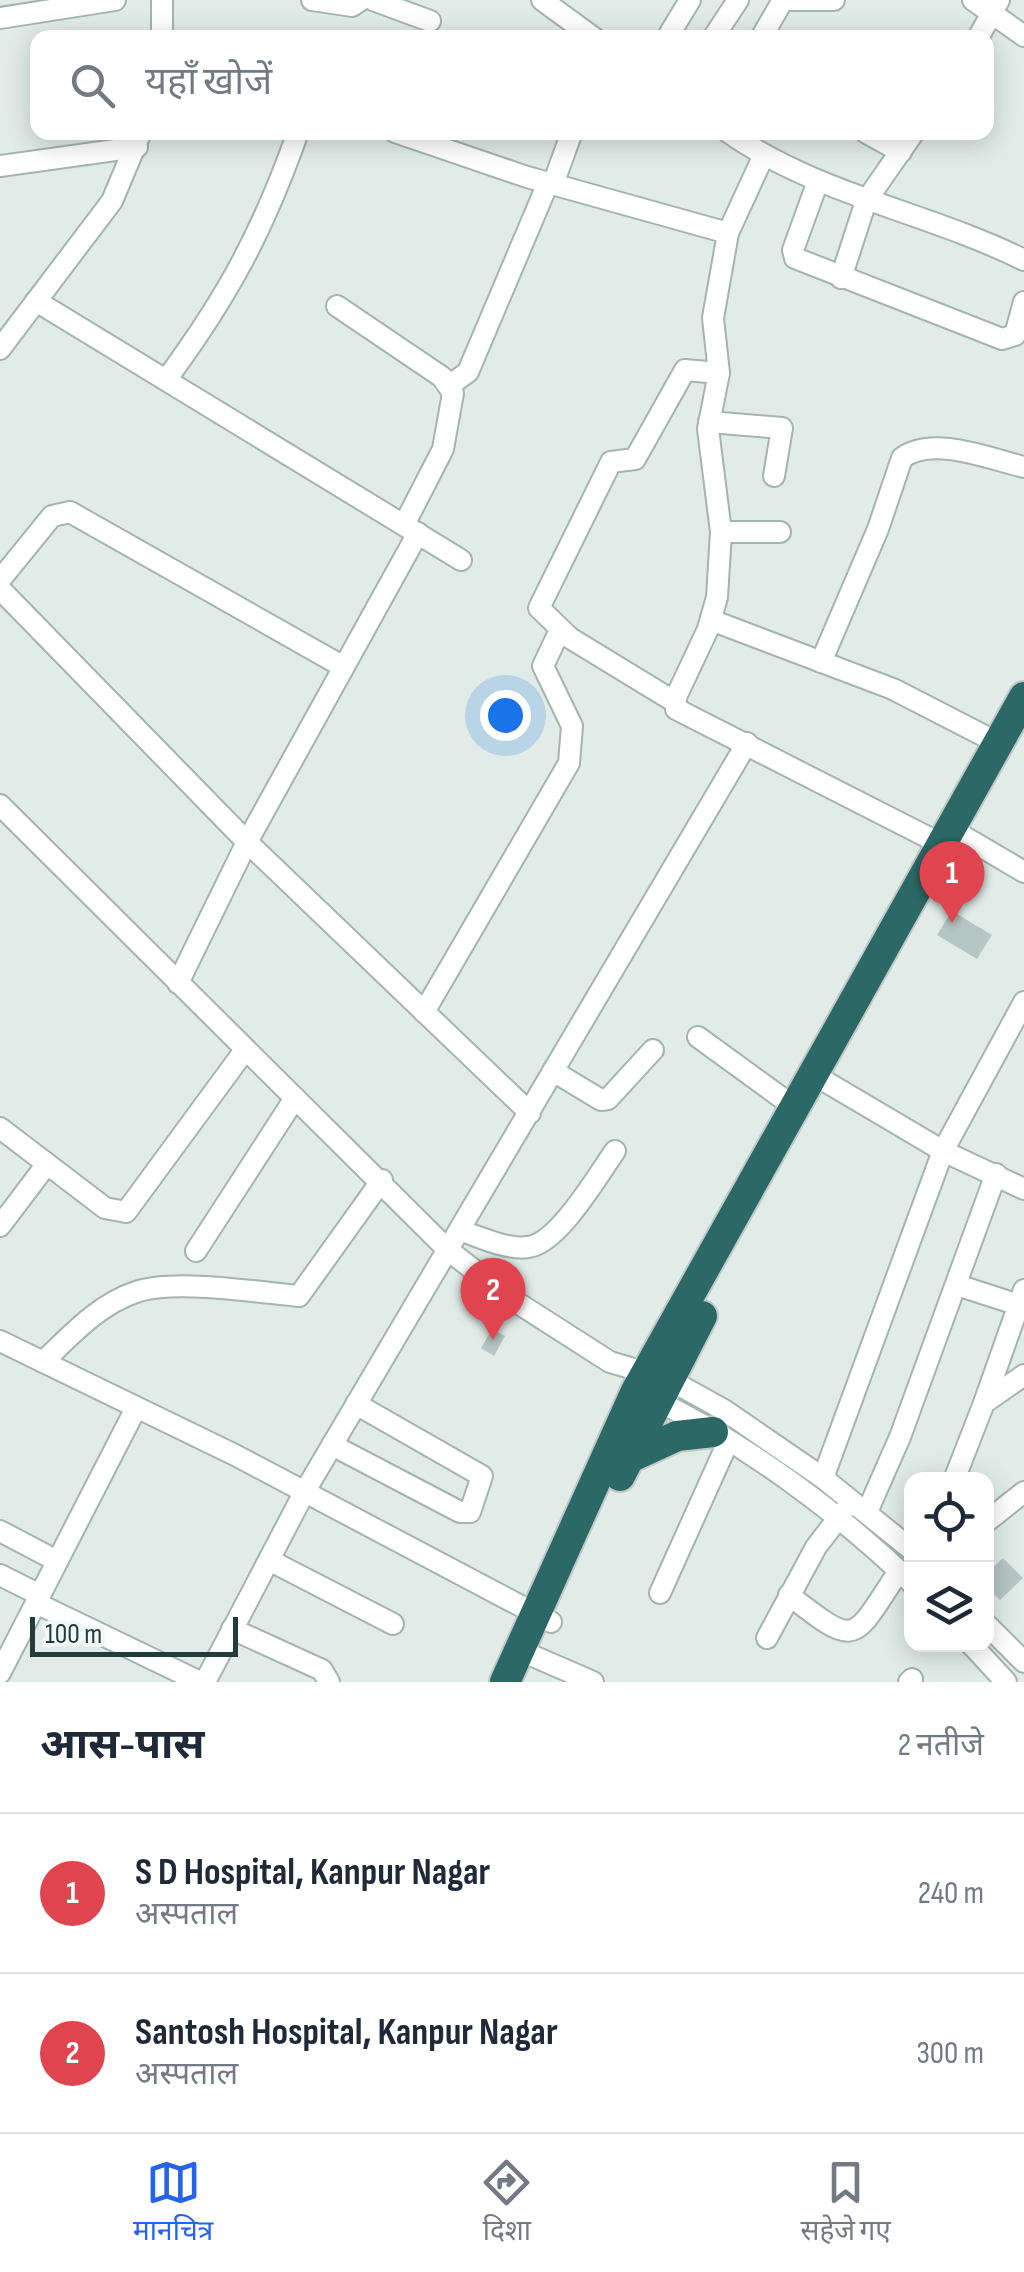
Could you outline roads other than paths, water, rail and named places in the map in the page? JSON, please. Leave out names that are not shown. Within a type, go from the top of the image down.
[{"type":"highway","points":[[505,1682],[544,1619],[628,1458],[652,1385],[828,1083],[1024,696]]},
{"type":"highway","points":[[526,1669],[544,1619],[652,1385],[797,1109],[952,840],[1024,726]]},
{"type":"highway","points":[[628,1458],[678,1436],[720,1437]]},
{"type":"street","points":[[0,18],[116,0]]},
{"type":"street","points":[[162,0],[162,30]]},
{"type":"street","points":[[312,0],[352,6],[361,0]]},
{"type":"street","points":[[373,0],[430,21]]},
{"type":"street","points":[[542,0],[583,30]]},
{"type":"street","points":[[672,30],[690,0]]},
{"type":"street","points":[[717,30],[738,0]]},
{"type":"street","points":[[766,30],[783,0]]},
{"type":"street","points":[[791,0],[834,0]]},
{"type":"street","points":[[973,0],[996,7],[1024,36]]},
{"type":"street","points":[[983,30],[996,7]]},
{"type":"street","points":[[0,166],[139,140]]},
{"type":"street","points":[[0,349],[112,202],[139,140]]},
{"type":"street","points":[[166,380],[217,311],[263,227],[295,140]]},
{"type":"street","points":[[419,140],[551,184],[728,234]]},
{"type":"street","points":[[450,385],[468,372],[569,140]]},
{"type":"street","points":[[740,140],[764,157],[818,181],[1024,260]]},
{"type":"street","points":[[880,140],[901,152]]},
{"type":"street","points":[[842,278],[866,201],[909,140]]},
{"type":"street","points":[[674,702],[711,620],[722,564],[709,422],[719,372],[712,330],[728,234],[764,157]]},
{"type":"street","points":[[818,181],[793,256],[1002,339],[1015,334],[1024,302]]},
{"type":"street","points":[[36,301],[461,560]]},
{"type":"street","points":[[178,983],[411,529],[443,449],[454,400],[450,385],[336,306]]},
{"type":"street","points":[[719,372],[685,370],[635,459],[611,462],[539,608],[560,630],[674,702],[679,714],[1024,872]]},
{"type":"street","points":[[709,422],[782,428],[774,476]]},
{"type":"street","points":[[821,662],[878,528],[902,458],[923,449],[939,449],[1024,467]]},
{"type":"street","points":[[0,580],[70,496]]},
{"type":"street","points":[[57,514],[70,512],[86,520],[342,666]]},
{"type":"street","points":[[721,532],[780,532]]},
{"type":"street","points":[[0,589],[247,842],[530,1113]]},
{"type":"street","points":[[711,620],[893,689],[998,743]]},
{"type":"street","points":[[424,1012],[571,756],[572,726],[543,666],[560,630]]},
{"type":"street","points":[[0,1575],[38,1599],[202,1682],[304,1491],[747,743]]},
{"type":"street","points":[[0,806],[382,1180],[448,1250],[510,1298],[652,1385],[836,1519],[904,1576]]},
{"type":"street","points":[[823,1478],[943,1151],[1024,1002]]},
{"type":"street","points":[[698,1038],[797,1109]]},
{"type":"street","points":[[0,1128],[104,1208],[126,1212],[246,1050]]},
{"type":"street","points":[[553,1071],[601,1100],[653,1050]]},
{"type":"street","points":[[828,1083],[943,1151],[1024,1189]]},
{"type":"street","points":[[196,1250],[295,1098]]},
{"type":"street","points":[[460,1231],[511,1247],[532,1248],[559,1228],[615,1151]]},
{"type":"street","points":[[0,1226],[47,1164]]},
{"type":"street","points":[[767,1638],[836,1519],[860,1507],[895,1451],[996,1174]]},
{"type":"street","points":[[43,1362],[94,1314],[137,1291],[215,1288],[299,1296],[382,1180]]},
{"type":"street","points":[[956,1285],[1021,1297],[957,1472]]},
{"type":"street","points":[[0,1340],[304,1491],[544,1619]]},
{"type":"street","points":[[984,1403],[1024,1375]]},
{"type":"street","points":[[652,1385],[724,1410],[823,1478],[904,1543]]},
{"type":"street","points":[[332,1445],[460,1512],[470,1512],[474,1507],[482,1476],[356,1404]]},
{"type":"street","points":[[0,1673],[136,1410]]},
{"type":"street","points":[[660,1594],[720,1437]]},
{"type":"street","points":[[994,1518],[1020,1503]]},
{"type":"street","points":[[0,1531],[58,1561]]},
{"type":"street","points":[[269,1560],[393,1624]]},
{"type":"street","points":[[789,1595],[834,1630],[846,1632],[863,1625],[904,1578]]},
{"type":"street","points":[[232,1630],[322,1670],[329,1682]]},
{"type":"street","points":[[994,1632],[1024,1662]]},
{"type":"street","points":[[978,1652],[1006,1682]]},
{"type":"street","points":[[526,1669],[593,1682]]},
{"type":"street","points":[[1017,1682],[1024,1673]]},
{"type":"place","name":"S D Hospital, Kanpur Nagar","points":[[952,923]]},
{"type":"place","name":"Santosh Hospital, Kanpur Nagar","points":[[493,1340]]}]
